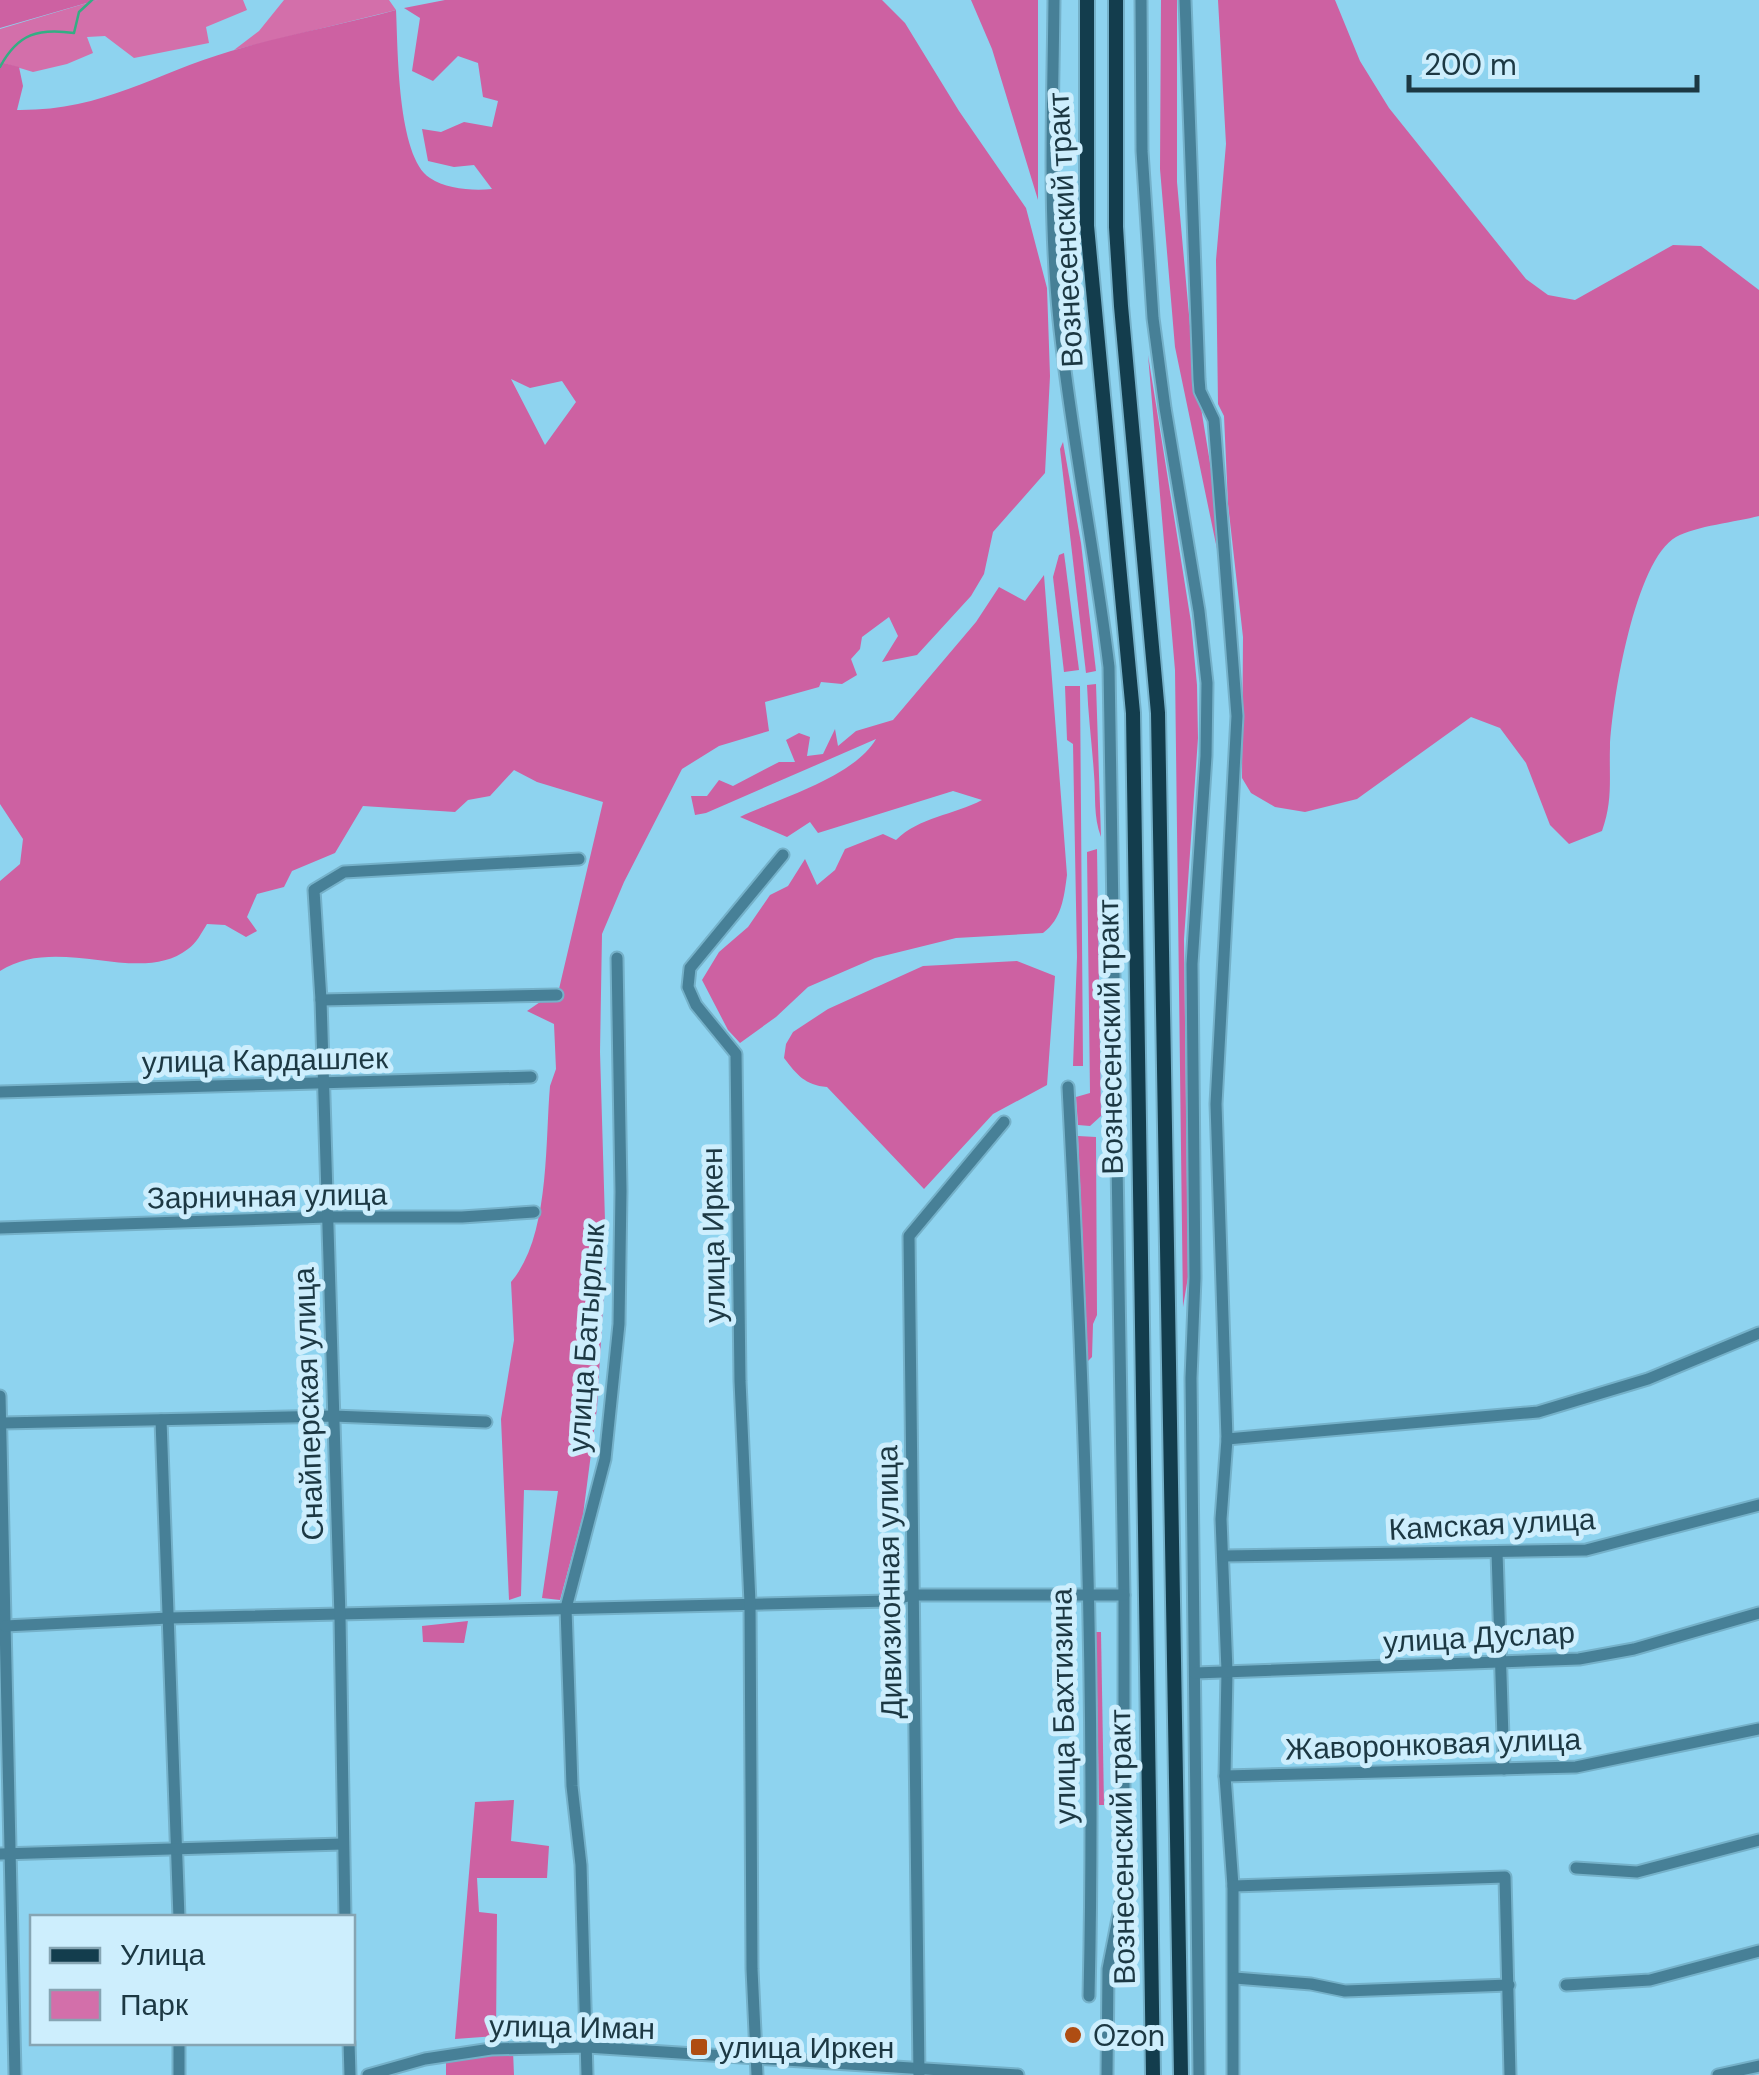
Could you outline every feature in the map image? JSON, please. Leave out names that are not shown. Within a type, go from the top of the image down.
[{"type":"main road","name":"Вознесенский тракт","points":[[1087,0],[1086,226],[1133,713],[1152,2075]]},
{"type":"main road","name":"Вознесенский тракт","points":[[1116,0],[1120,286],[1158,712],[1181,2075]]},
{"type":"street","points":[[1054,0],[1054,255],[1059,320],[1109,667],[1124,1594],[1124,1888],[1108,1969],[1107,2075]]},
{"type":"street","points":[[1142,0],[1142,151],[1150,282],[1164,408],[1200,611],[1207,683],[1192,964],[1195,1278],[1191,1378],[1199,2075]]},
{"type":"street","points":[[1185,0],[1199,379],[1200,391],[1214,420],[1237,706],[1216,1104],[1227,1439],[1221,1519],[1228,1671],[1225,1776],[1233,1886],[1232,2075]]},
{"type":"street","name":"улица Иркен","points":[[757,2075],[736,1054],[696,1005],[688,987],[690,968],[784,855]]},
{"type":"street","name":"Снайперская улица","points":[[345,1915],[334,1416],[314,890],[344,872],[580,859]]},
{"type":"street","name":"улица Батырлык","points":[[587,2075],[566,1608],[605,1459],[619,1324],[617,958]]},
{"type":"street","points":[[321,1000],[558,994]]},
{"type":"street","name":"улица Кардашлек","points":[[0,1092],[530,1077]]},
{"type":"street","name":"улица Бахтизина","points":[[1068,1087],[1085,1415],[1089,1996]]},
{"type":"street","name":"Дивизионная улица","points":[[919,2072],[909,1236],[1004,1122]]},
{"type":"street","name":"Зарничная улица","points":[[0,1228],[326,1217],[447,1218],[534,1212]]},
{"type":"street","points":[[1227,1439],[1538,1412],[1648,1379],[1759,1332]]},
{"type":"street","points":[[0,1396],[5,1854],[15,2075]]},
{"type":"street","points":[[2,1423],[334,1416],[486,1422]]},
{"type":"street","points":[[162,1420],[178,1915]]},
{"type":"street","name":"Камская улица","points":[[1223,1556],[1586,1550],[1759,1504]]},
{"type":"street","points":[[1497,1552],[1504,1769]]},
{"type":"street","points":[[5,1626],[169,1618],[889,1602],[912,1595],[1124,1594]]},
{"type":"street","name":"улица Дуслар","points":[[1195,1673],[1579,1660],[1634,1649],[1759,1613]]},
{"type":"street","name":"Жаворонковая улица","points":[[1225,1776],[1576,1767],[1759,1730]]},
{"type":"street","points":[[1576,1868],[1637,1872],[1759,1840]]},
{"type":"street","points":[[5,1854],[343,1844]]},
{"type":"street","points":[[1233,1886],[1505,1878],[1510,2075]]},
{"type":"street","points":[[1566,1985],[1650,1980],[1759,1950]]},
{"type":"street","points":[[1234,1978],[1345,1991],[1509,1985]]},
{"type":"street","points":[[179,2045],[179,2075]]},
{"type":"street","points":[[349,2045],[350,2075]]},
{"type":"street","name":"улица Иман","points":[[368,2075],[442,2055],[491,2049],[587,2047],[919,2072],[1018,2075]]},
{"type":"street","points":[[1718,2075],[1759,2066]]},
{"type":"green space","points":[[97,0],[243,0],[247,10],[206,27],[209,43],[134,58],[105,36],[87,37],[93,53],[67,64],[33,72],[0,62],[0,29]]},
{"type":"green space","points":[[284,0],[389,0],[396,10],[234,50],[259,31]]},
{"type":"shaded area","points":[[0,0],[97,0],[0,28]]},
{"type":"shaded area","points":[[445,0],[882,0],[905,23],[1026,208],[1047,288],[1050,376],[1045,473],[993,532],[984,574],[971,596],[917,655],[882,662],[898,636],[889,617],[862,637],[860,649],[851,659],[857,675],[842,684],[821,682],[819,687],[765,702],[769,731],[719,746],[682,769],[602,934],[600,1052],[606,1255],[597,1408],[583,1515],[560,1600],[542,1598],[558,1491],[524,1490],[521,1596],[509,1600],[501,1419],[514,1340],[511,1282],[524,1263],[539,1215],[550,1086],[556,1069],[554,1024],[527,1011],[559,989],[603,802],[537,782],[514,770],[490,796],[468,800],[455,812],[363,806],[335,853],[292,871],[284,887],[257,894],[247,917],[257,931],[246,937],[225,925],[207,924],[191,947],[168,959],[123,963],[47,957],[23,961],[0,971],[0,881],[20,864],[23,839],[0,804],[0,62],[19,67],[23,86],[17,110],[48,109],[102,98],[231,51],[396,10],[401,100],[419,166],[444,185],[492,189],[474,165],[454,167],[428,161],[422,129],[441,132],[464,122],[492,127],[498,101],[483,97],[478,63],[458,56],[433,81],[412,71],[420,18],[404,8]],"holes":[[[511,379],[530,388],[562,381],[576,402],[545,445]]]},
{"type":"shaded area","points":[[971,0],[1038,0],[1038,200],[992,49]]},
{"type":"shaded area","points":[[1161,0],[1177,0],[1177,182],[1193,359],[1212,475],[1217,549],[1175,347],[1160,169]]},
{"type":"shaded area","points":[[1218,0],[1335,0],[1360,61],[1389,108],[1526,279],[1548,295],[1575,300],[1673,245],[1701,246],[1759,290],[1759,516],[1676,537],[1661,551],[1649,573],[1621,666],[1610,747],[1609,799],[1602,831],[1569,844],[1550,825],[1526,763],[1500,728],[1471,717],[1357,799],[1305,812],[1275,807],[1251,793],[1242,778],[1243,637],[1228,504],[1224,416],[1218,404],[1216,260],[1226,144]]},
{"type":"shaded area","points":[[1148,355],[1191,622],[1197,685],[1198,738],[1184,939],[1188,1277],[1183,1307],[1175,670]]},
{"type":"shaded area","points":[[1063,442],[1081,543],[1096,671],[1086,673],[1060,449]]},
{"type":"shaded area","points":[[1064,553],[1079,670],[1064,672],[1053,577],[1059,555]]},
{"type":"shaded area","points":[[1044,575],[1067,875],[1054,921],[1043,933],[956,938],[875,958],[808,987],[740,1043],[728,1030],[702,980],[719,952],[748,927],[770,895],[788,886],[805,859],[817,885],[835,870],[845,849],[883,834],[896,840],[915,826],[982,800],[953,791],[818,833],[810,822],[787,837],[740,817],[834,775],[851,765],[876,739],[706,813],[695,815],[691,796],[707,796],[719,780],[733,786],[779,762],[795,762],[786,740],[799,733],[810,737],[807,756],[823,754],[835,729],[838,746],[856,731],[893,720],[976,622],[999,587],[1025,601]]},
{"type":"shaded area","points":[[1096,684],[1101,837],[1087,685]]},
{"type":"shaded area","points":[[1065,686],[1080,686],[1083,1066],[1073,1066],[1077,957],[1073,744],[1067,740]]},
{"type":"shaded area","points":[[1097,849],[1101,1116],[1090,1126],[1078,1125],[1076,1097],[1090,1093],[1087,852]]},
{"type":"shaded area","points":[[1017,961],[1055,976],[1047,1085],[993,1114],[924,1189],[827,1087],[802,1078],[784,1058],[793,1032],[828,1009],[923,966]]},
{"type":"shaded area","points":[[1078,1136],[1096,1137],[1097,1315],[1092,1357],[1088,1361]]},
{"type":"shaded area","points":[[468,1621],[464,1643],[423,1642],[422,1626]]},
{"type":"shaded area","points":[[1096,1632],[1101,1632],[1104,1805],[1099,1805]]},
{"type":"shaded area","points":[[514,1800],[511,1841],[549,1846],[547,1878],[477,1878],[479,1912],[497,1914],[496,2036],[455,2039],[475,1802]]},
{"type":"shaded area","points":[[513,2051],[514,2075],[446,2075],[446,2062],[461,2055]]},
{"type":"waterway","points":[[0,67],[14,47],[31,35],[50,31],[74,33],[79,12],[92,0]]},
{"type":"place","name":"Ozon","points":[[1073,2035]]},
{"type":"place","name":"улица Иркен","points":[[699,2047]]}]
